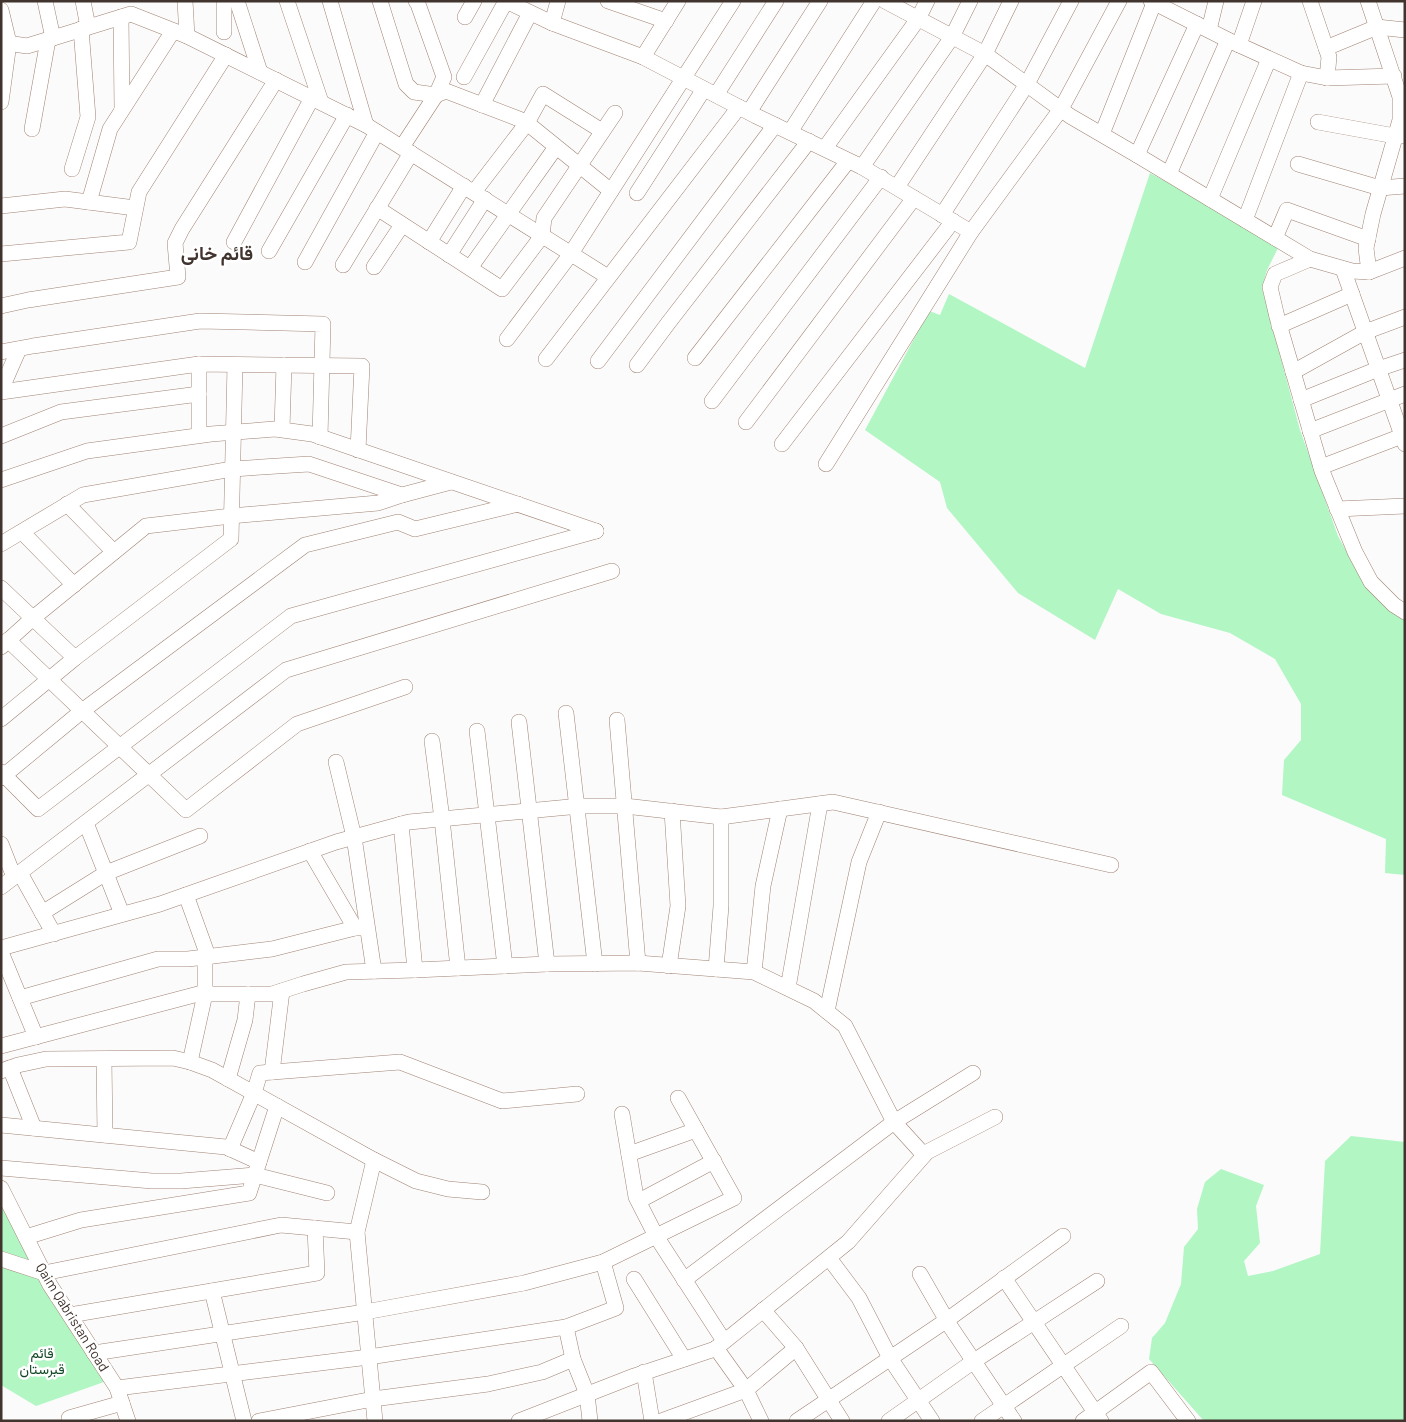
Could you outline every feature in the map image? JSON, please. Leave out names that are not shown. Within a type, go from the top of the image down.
[{"type":"street","points":[[32,129],[51,39],[45,1]]},
{"type":"street","points":[[72,169],[88,117],[83,1]]},
{"type":"street","points":[[89,202],[110,129],[122,109],[180,34],[185,1]]},
{"type":"street","points":[[224,1],[224,32]]},
{"type":"street","points":[[237,1],[260,72]]},
{"type":"street","points":[[234,242],[317,100],[287,1]]},
{"type":"street","points":[[305,262],[372,128],[330,1]]},
{"type":"street","points":[[380,1],[406,84],[414,92],[436,95],[446,91],[519,118],[611,191]]},
{"type":"street","points":[[465,17],[474,1]]},
{"type":"street","points":[[464,78],[506,1],[552,23],[643,57],[774,125],[825,148],[881,177],[971,232]]},
{"type":"street","points":[[552,23],[558,1]]},
{"type":"street","points":[[608,1],[666,21]]},
{"type":"street","points":[[643,57],[678,1]]},
{"type":"street","points":[[507,339],[570,255],[733,1]]},
{"type":"street","points":[[637,194],[776,1]]},
{"type":"street","points":[[546,360],[608,278],[744,109],[820,1]]},
{"type":"street","points":[[790,132],[874,1]]},
{"type":"street","points":[[885,1],[985,54],[1060,109],[1310,259],[1352,271],[1369,272],[1405,258]]},
{"type":"street","points":[[825,148],[918,19],[927,1]]},
{"type":"street","points":[[695,358],[855,164],[952,37],[970,1]]},
{"type":"street","points":[[897,186],[985,54],[1012,1]]},
{"type":"street","points":[[782,444],[947,218],[1026,84],[1071,1]]},
{"type":"street","points":[[826,464],[971,232],[1060,109],[1119,1]]},
{"type":"street","points":[[1138,155],[1216,1]]},
{"type":"street","points":[[1169,174],[1254,1]]},
{"type":"street","points":[[1310,1],[1329,57],[1327,78]]},
{"type":"street","points":[[1368,1],[1400,97],[1400,136],[1380,188],[1366,248],[1369,272]]},
{"type":"street","points":[[343,265],[377,208],[444,76],[418,3]]},
{"type":"street","points":[[1102,134],[1161,4],[1233,42],[1301,73],[1327,78],[1394,76]]},
{"type":"street","points":[[1,10],[5,43],[1,102]]},
{"type":"street","points":[[5,43],[27,46],[85,28],[127,11],[226,55],[372,128],[608,278]]},
{"type":"street","points":[[122,109],[127,11]]},
{"type":"street","points":[[482,105],[530,13]]},
{"type":"street","points":[[1326,48],[1377,27],[1405,30]]},
{"type":"street","points":[[1,254],[129,242],[138,192],[226,55]]},
{"type":"street","points":[[1210,199],[1269,59]]},
{"type":"street","points":[[1245,220],[1301,73]]},
{"type":"street","points":[[1,306],[28,300],[178,277],[175,243],[276,80]]},
{"type":"street","points":[[429,242],[474,192],[527,124],[543,94],[602,131]]},
{"type":"street","points":[[377,208],[502,289],[542,236],[544,218],[615,113]]},
{"type":"street","points":[[269,251],[347,115]]},
{"type":"street","points":[[1318,122],[1400,136]]},
{"type":"street","points":[[598,361],[774,125]]},
{"type":"street","points":[[638,365],[809,141]]},
{"type":"street","points":[[470,268],[556,147]]},
{"type":"street","points":[[1298,164],[1380,188],[1405,186]]},
{"type":"street","points":[[712,401],[881,177]]},
{"type":"street","points":[[449,255],[474,192]]},
{"type":"street","points":[[746,422],[914,198]]},
{"type":"street","points":[[1,206],[65,199],[135,208]]},
{"type":"street","points":[[1275,238],[1287,210],[1368,239]]},
{"type":"street","points":[[374,267],[402,224]]},
{"type":"street","points":[[1310,259],[1275,274],[1270,287],[1279,326],[1321,468],[1355,552],[1371,582],[1394,605],[1405,612]]},
{"type":"street","points":[[1321,468],[1403,435],[1343,269]]},
{"type":"street","points":[[1279,326],[1352,294]]},
{"type":"street","points":[[1293,372],[1365,332],[1405,317]]},
{"type":"street","points":[[1,352],[200,321],[323,324],[320,437]]},
{"type":"street","points":[[1,391],[19,348]]},
{"type":"street","points":[[1301,400],[1405,360]]},
{"type":"street","points":[[1,391],[199,364],[362,366],[358,450]]},
{"type":"street","points":[[199,364],[199,436]]},
{"type":"street","points":[[1,719],[75,658],[231,539],[235,365]]},
{"type":"street","points":[[282,430],[284,365]]},
{"type":"street","points":[[1,436],[61,412],[199,394]]},
{"type":"street","points":[[1310,431],[1405,394]]},
{"type":"street","points":[[1,480],[87,451],[275,428],[312,434],[451,482],[518,504],[596,531],[291,616],[38,809],[2,775],[82,711],[305,545],[398,522],[415,529],[518,504]]},
{"type":"street","points":[[1,544],[83,495],[232,470],[309,464],[402,495]]},
{"type":"street","points":[[405,687],[297,724],[186,810],[49,680],[5,643],[146,526],[231,516],[378,503],[451,482]]},
{"type":"street","points":[[67,504],[114,552]]},
{"type":"street","points":[[1337,509],[1405,506]]},
{"type":"street","points":[[22,532],[74,584]]},
{"type":"street","points":[[1,887],[286,670],[612,571]]},
{"type":"street","points":[[1,588],[75,658]]},
{"type":"street","points":[[566,713],[595,964]]},
{"type":"street","points":[[617,720],[638,963]]},
{"type":"street","points":[[519,722],[547,964]]},
{"type":"street","points":[[477,731],[505,966]]},
{"type":"street","points":[[432,740],[458,968]]},
{"type":"street","points":[[336,762],[354,837],[361,928],[374,971]]},
{"type":"street","points":[[36,1037],[1,950],[160,904],[310,851],[410,822],[577,806],[625,806],[721,817],[833,802],[1111,864]]},
{"type":"street","points":[[788,988],[820,804]]},
{"type":"street","points":[[754,972],[762,886],[780,809]]},
{"type":"street","points":[[669,966],[678,906],[672,811]]},
{"type":"street","points":[[827,1011],[859,862],[879,812]]},
{"type":"street","points":[[716,969],[721,906],[721,817]]},
{"type":"street","points":[[86,823],[122,914]]},
{"type":"street","points":[[401,824],[416,970]]},
{"type":"street","points":[[42,913],[106,873],[200,836]]},
{"type":"street","points":[[1,844],[17,875],[54,934]]},
{"type":"street","points":[[310,851],[361,928]]},
{"type":"street","points":[[186,895],[207,957],[205,994],[190,1062]]},
{"type":"street","points":[[20,998],[158,959],[188,959],[272,949],[361,928]]},
{"type":"street","points":[[1,1046],[198,994],[272,994],[346,972],[547,964],[638,963],[754,972],[814,1001],[845,1026],[894,1122],[924,1155]]},
{"type":"street","points":[[272,1072],[282,991]]},
{"type":"street","points":[[228,1079],[245,1020],[248,994]]},
{"type":"street","points":[[34,1128],[5,1069],[46,1059],[173,1058],[212,1070],[374,1160],[416,1181],[448,1189],[482,1192]]},
{"type":"street","points":[[104,1059],[105,1135]]},
{"type":"street","points":[[230,1149],[254,1093],[260,1073],[400,1062],[502,1101],[577,1094]]},
{"type":"street","points":[[684,1280],[894,1122],[973,1073]]},
{"type":"street","points":[[94,1353],[365,1312],[524,1283],[603,1262],[734,1198],[678,1098]]},
{"type":"street","points":[[26,1237],[81,1220],[249,1193],[277,1106]]},
{"type":"street","points":[[622,1114],[636,1197],[656,1236],[684,1280],[746,1390],[761,1421]]},
{"type":"street","points":[[519,1421],[644,1372],[720,1345],[848,1242],[927,1152],[995,1117]]},
{"type":"street","points":[[1,1125],[226,1147],[257,1168],[326,1193]]},
{"type":"street","points":[[629,1154],[696,1130]]},
{"type":"street","points":[[374,1160],[357,1232],[375,1421]]},
{"type":"street","points":[[639,1201],[714,1161]]},
{"type":"street","points":[[1,1168],[152,1182],[181,1182],[257,1168]]},
{"type":"street","name":"Qaim Qabristan Road","points":[[1,1188],[50,1285],[117,1388],[128,1421]]},
{"type":"street","points":[[1,1259],[44,1273],[281,1225],[357,1232]]},
{"type":"street","points":[[70,1315],[317,1273],[315,1228]]},
{"type":"street","points":[[797,1421],[947,1320],[1063,1236]]},
{"type":"street","points":[[829,1258],[859,1298],[890,1358],[932,1421]]},
{"type":"street","points":[[117,1388],[369,1357],[566,1327],[616,1308],[603,1262]]},
{"type":"street","points":[[920,1274],[947,1320],[1014,1421]]},
{"type":"street","points":[[1004,1278],[1063,1365],[1093,1418],[1151,1372],[1182,1419]]},
{"type":"street","points":[[634,1279],[684,1359]]},
{"type":"street","points":[[889,1421],[974,1361],[1097,1281]]},
{"type":"street","points":[[212,1291],[244,1421]]},
{"type":"street","points":[[763,1310],[796,1348],[842,1421]]},
{"type":"street","points":[[982,1421],[1122,1326]]},
{"type":"street","points":[[566,1327],[573,1359],[586,1394],[590,1421]]},
{"type":"street","points":[[661,1421],[696,1415],[746,1390],[796,1348]]},
{"type":"street","points":[[264,1420],[373,1399],[488,1384],[542,1372],[573,1359]]},
{"type":"street","points":[[644,1372],[652,1421]]},
{"type":"street","points":[[70,1421],[69,1418],[122,1403]]},
{"type":"green space","points":[[1150,173],[1280,244],[1267,270],[1262,288],[1300,430],[1338,536],[1367,589],[1405,617],[1405,875],[1385,873],[1386,839],[1282,795],[1284,760],[1301,740],[1301,704],[1275,659],[1230,633],[1161,614],[1118,589],[1095,640],[1018,593],[947,508],[940,482],[865,430],[929,311],[940,315],[949,294],[1085,368]]},
{"type":"green space","points":[[1351,1136],[1405,1142],[1404,1421],[1204,1421],[1149,1359],[1152,1338],[1165,1323],[1181,1284],[1184,1247],[1198,1229],[1197,1209],[1205,1182],[1221,1169],[1264,1185],[1256,1206],[1260,1243],[1244,1261],[1248,1276],[1273,1271],[1320,1254],[1325,1161]]},
{"type":"green space","name":"قائم قبرستان","points":[[1,1205],[104,1382],[36,1406],[1,1385]]},
{"type":"district","name":"قائم خانى","points":[[217,252]]}]
